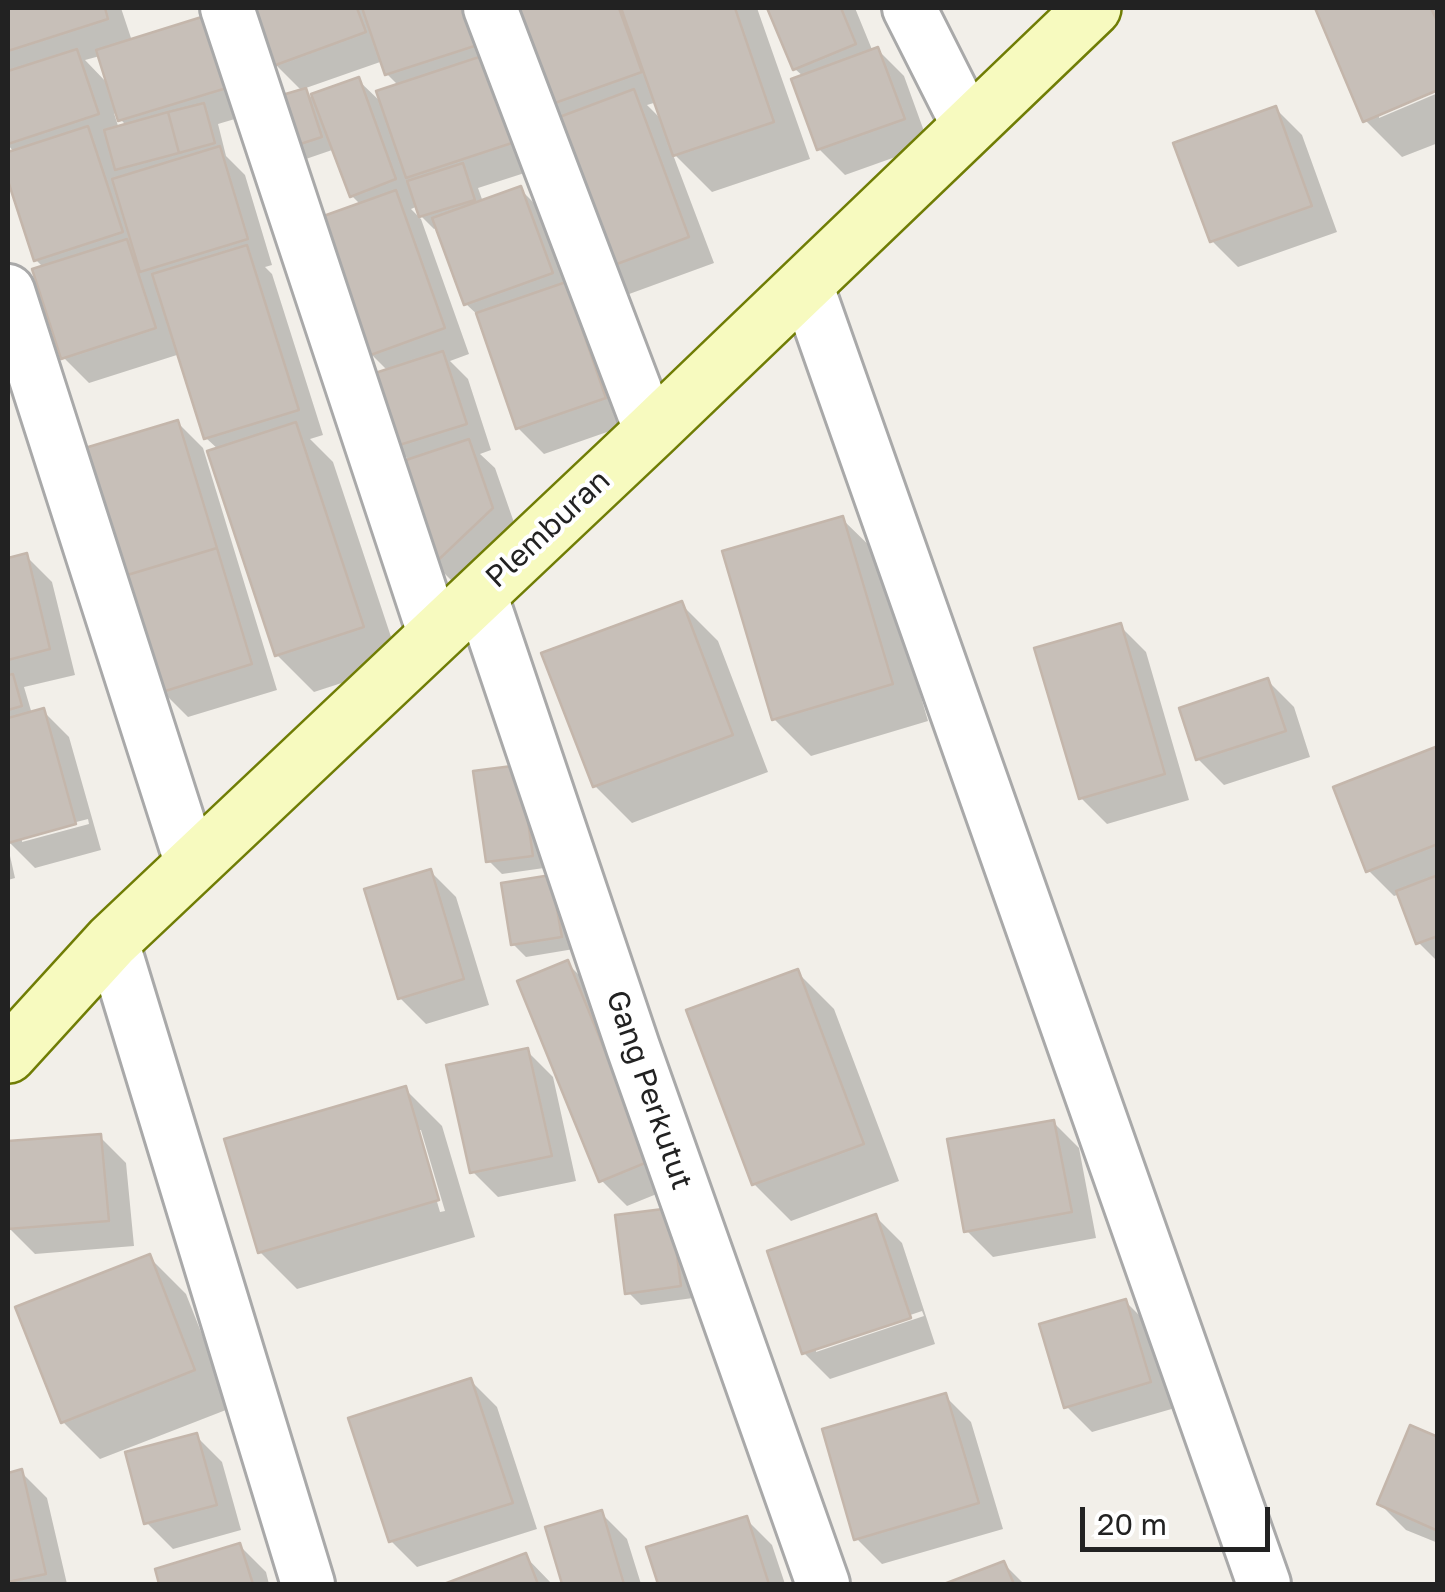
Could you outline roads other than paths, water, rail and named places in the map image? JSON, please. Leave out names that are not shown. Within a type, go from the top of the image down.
[{"type":"street","points":[[227,8],[436,636]]},
{"type":"street","points":[[490,8],[651,432]]},
{"type":"street","points":[[909,8],[968,127]]},
{"type":"street","name":"Plemburan","points":[[8,1055],[112,942],[1093,8]]},
{"type":"street","points":[[806,284],[1264,1584]]},
{"type":"street","points":[[8,291],[192,865]]},
{"type":"street","name":"Gang Perkutut","points":[[480,593],[627,1028],[823,1584]]},
{"type":"street","points":[[112,942],[308,1584]]}]
